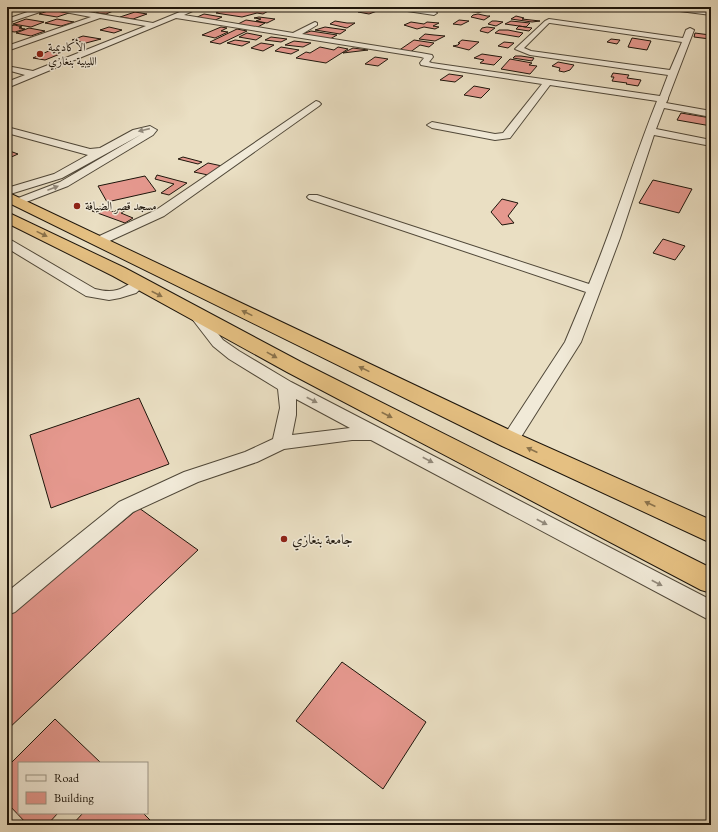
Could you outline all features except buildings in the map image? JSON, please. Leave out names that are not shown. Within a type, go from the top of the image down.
[{"type":"highway","points":[[9,202],[98,241],[510,440],[711,532]]},
{"type":"highway","points":[[9,202],[139,284],[193,311],[301,371],[711,581]]},
{"type":"highway","points":[[671,514],[711,537]]},
{"type":"street","points":[[7,21],[48,7],[153,25]]},
{"type":"street","points":[[175,7],[195,8]]},
{"type":"street","points":[[394,7],[434,13]]},
{"type":"street","points":[[448,7],[479,10],[490,7]]},
{"type":"street","points":[[664,7],[711,13]]},
{"type":"street","points":[[7,85],[195,8]]},
{"type":"street","points":[[7,49],[100,16]]},
{"type":"street","points":[[175,16],[425,56],[429,57],[424,62],[427,64],[548,82],[662,102],[711,114]]},
{"type":"street","points":[[510,440],[573,342],[614,238],[650,131],[674,73],[687,35],[549,21],[519,50],[530,53],[674,73]]},
{"type":"street","points":[[294,35],[315,24]]},
{"type":"street","points":[[7,68],[33,74]]},
{"type":"street","points":[[432,125],[503,137],[506,136],[548,82]]},
{"type":"street","points":[[98,241],[160,213],[316,104]]},
{"type":"street","points":[[7,130],[98,154],[116,153],[150,133],[152,130],[150,129],[136,132],[98,154],[9,202]]},
{"type":"street","points":[[650,131],[711,143]]},
{"type":"street","points":[[9,202],[64,184],[72,179],[98,154]]},
{"type":"street","points":[[58,176],[72,179]]},
{"type":"street","points":[[313,197],[593,290]]},
{"type":"street","points":[[7,243],[91,293],[109,296],[120,294],[132,290],[139,284]]},
{"type":"street","points":[[193,311],[218,343],[234,355],[285,386],[711,611]]},
{"type":"street","points":[[281,443],[289,413],[289,398],[285,386]]},
{"type":"street","points":[[7,605],[126,507],[191,477],[251,457],[281,443],[352,434],[376,433]]},
{"type":"place","name":"الأكاديمية الليبية بنغازي","points":[[40,54]]},
{"type":"place","name":"مسجد قصر الضيافة","points":[[77,206]]},
{"type":"place","name":"جامعة بنغازي","points":[[284,539]]}]
